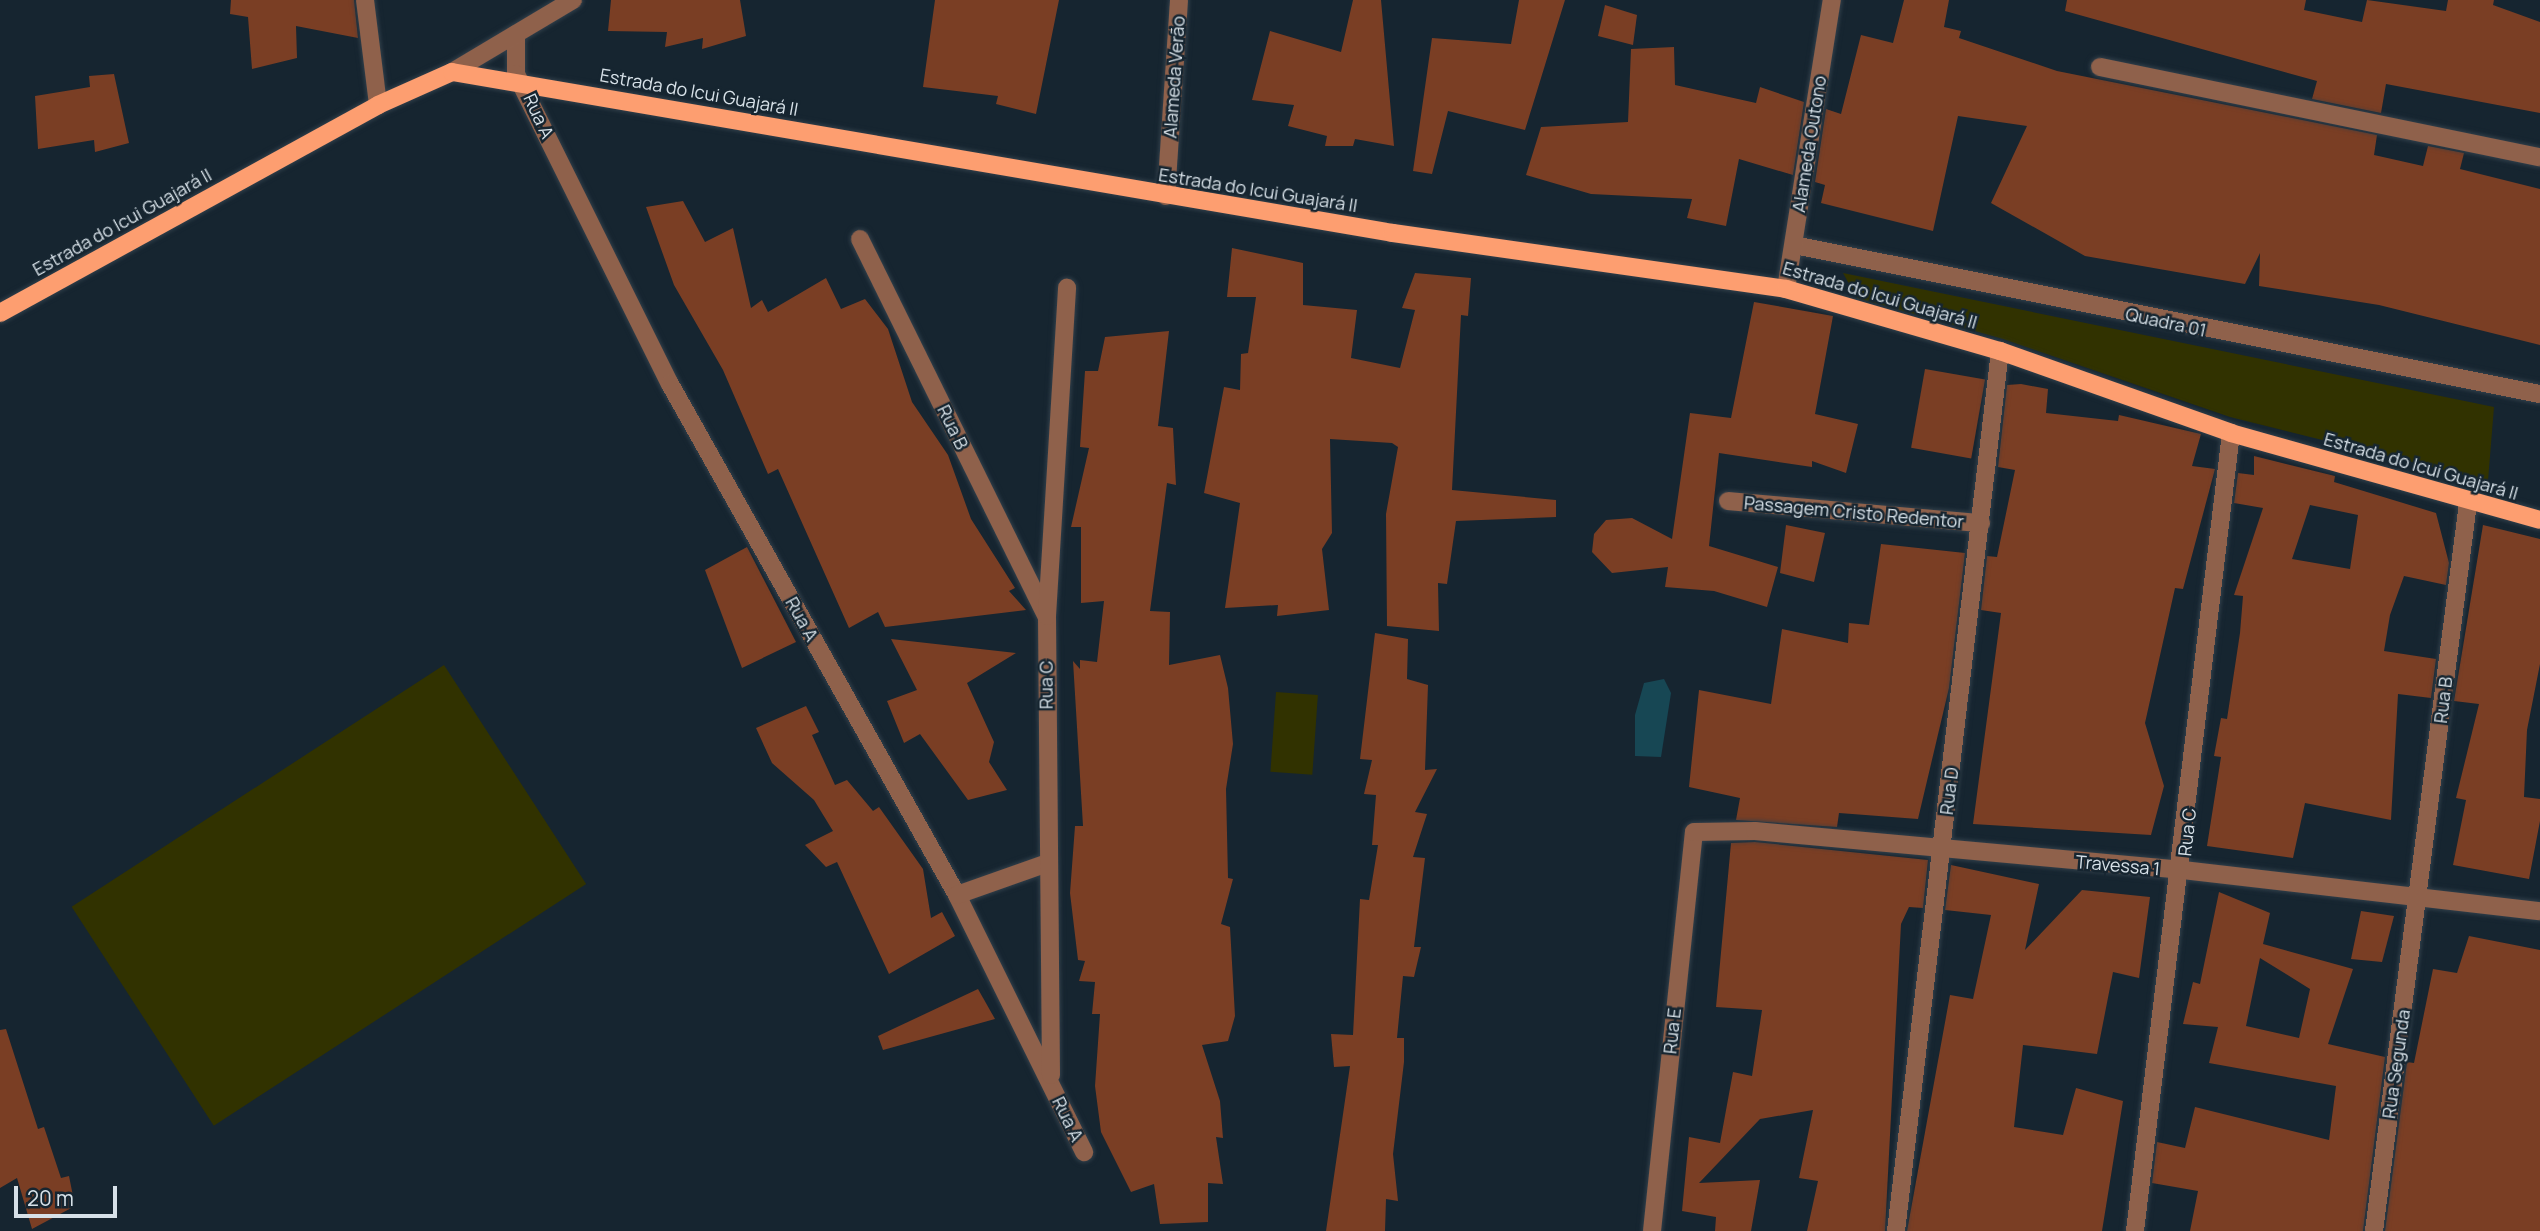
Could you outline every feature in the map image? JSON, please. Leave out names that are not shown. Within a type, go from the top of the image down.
[{"type":"main road","name":"Estrada do Icui Guajará II","points":[[0,313],[378,106],[452,72],[1166,196],[1786,289],[2000,351],[2231,433],[2468,503],[2540,520]]},
{"type":"street","points":[[365,0],[378,106]]},
{"type":"street","points":[[452,72],[573,0]]},
{"type":"street","name":"Alameda Verão","points":[[1166,196],[1179,0]]},
{"type":"street","name":"Alameda Outono","points":[[1786,289],[1832,0]]},
{"type":"street","name":"Rua A","points":[[516,34],[513,67],[670,384],[957,895],[1084,1152]]},
{"type":"street","points":[[2100,66],[2540,157]]},
{"type":"street","name":"Rua B","points":[[860,239],[1047,616]]},
{"type":"street","name":"Quadra 01","points":[[1794,245],[2540,394]]},
{"type":"street","name":"Rua C","points":[[1051,1083],[1045,864],[1047,616],[1067,288]]},
{"type":"street","name":"Rua D","points":[[1896,1231],[2000,351]]},
{"type":"street","name":"Rua C","points":[[2136,1231],[2183,870],[2231,433]]},
{"type":"street","name":"Passagem Cristo Redentor","points":[[1728,501],[1981,523]]},
{"type":"street","name":"Rua B","points":[[2418,898],[2468,503]]},
{"type":"street","name":"Travessa 1","points":[[1695,832],[1755,831],[1942,851],[2183,870],[2540,911]]},
{"type":"street","name":"Rua E","points":[[1652,1231],[1695,832]]},
{"type":"street","points":[[957,895],[1045,864]]},
{"type":"street","name":"Rua Segunda","points":[[2374,1231],[2418,898]]},
{"type":"shaded area","points":[[1843,273],[2494,407],[2488,481],[2230,417],[2003,339],[1857,298]]},
{"type":"shaded area","points":[[444,665],[586,884],[214,1126],[72,907]]},
{"type":"shaded area","points":[[1276,692],[1318,695],[1312,775],[1270,772]]},
{"type":"water","points":[[1664,679],[1671,693],[1661,757],[1635,756],[1635,715],[1644,683]]},
{"type":"building","points":[[231,0],[354,0],[358,38],[296,26],[297,58],[252,69],[248,17],[230,14]]},
{"type":"building","points":[[611,0],[740,0],[746,36],[702,49],[703,38],[665,47],[667,32],[608,31]]},
{"type":"building","points":[[935,0],[1059,0],[1036,114],[996,104],[998,96],[923,87]]},
{"type":"building","points":[[1353,0],[1381,0],[1394,146],[1355,139],[1353,146],[1325,146],[1327,136],[1288,126],[1294,105],[1252,100],[1270,31],[1341,52]]},
{"type":"building","points":[[1519,0],[1565,0],[1525,130],[1448,111],[1432,174],[1413,171],[1432,38],[1511,44]]},
{"type":"building","points":[[1904,0],[1949,0],[1944,27],[1961,31],[1959,38],[2057,71],[2377,135],[2374,155],[2423,166],[2428,146],[2464,153],[2460,169],[2540,189],[2540,345],[2379,305],[2259,286],[2260,253],[2245,284],[2085,256],[1991,203],[2027,126],[1958,116],[1933,231],[1821,203],[1825,185],[1815,182],[1826,109],[1841,114],[1861,35],[1893,43]]},
{"type":"building","points":[[2067,0],[2306,0],[2304,10],[2362,22],[2367,0],[2446,11],[2448,0],[2494,0],[2493,5],[2540,22],[2540,113],[2386,84],[2381,113],[2312,99],[2317,81],[2065,11]]},
{"type":"building","points":[[1605,5],[1637,15],[1633,45],[1598,36]]},
{"type":"building","points":[[1674,47],[1675,85],[1756,103],[1760,87],[1804,102],[1793,175],[1739,159],[1726,226],[1687,218],[1692,199],[1591,194],[1526,175],[1541,127],[1628,122],[1631,49]]},
{"type":"building","points":[[114,74],[129,143],[95,152],[94,140],[38,149],[35,96],[90,87],[89,76]]},
{"type":"building","points":[[683,201],[705,242],[733,228],[751,308],[762,300],[768,312],[826,278],[841,309],[865,299],[888,329],[912,402],[948,455],[971,519],[1015,588],[1009,591],[1026,610],[885,627],[878,612],[849,628],[778,469],[768,474],[723,370],[674,285],[646,207]]},
{"type":"building","points":[[1232,248],[1303,263],[1303,305],[1357,310],[1351,358],[1400,368],[1415,310],[1402,308],[1415,273],[1471,278],[1468,316],[1461,315],[1452,490],[1556,500],[1556,517],[1456,521],[1447,584],[1438,583],[1439,631],[1387,626],[1386,514],[1398,447],[1392,443],[1330,439],[1332,533],[1322,549],[1329,610],[1277,616],[1278,605],[1225,608],[1240,503],[1204,493],[1224,387],[1240,390],[1241,354],[1248,353],[1256,297],[1227,297]]},
{"type":"building","points":[[1754,302],[1833,316],[1815,414],[1858,424],[1846,473],[1812,461],[1812,467],[1719,453],[1709,546],[1778,567],[1767,607],[1714,591],[1665,587],[1668,567],[1612,573],[1592,552],[1594,534],[1606,520],[1632,518],[1672,539],[1690,413],[1731,418]]},
{"type":"building","points":[[1169,331],[1158,426],[1173,428],[1176,485],[1167,483],[1150,611],[1170,612],[1169,665],[1220,655],[1228,688],[1233,744],[1226,789],[1228,878],[1233,879],[1221,924],[1230,927],[1235,1016],[1228,1041],[1202,1045],[1220,1101],[1223,1138],[1216,1137],[1223,1184],[1208,1183],[1208,1222],[1160,1224],[1154,1184],[1131,1192],[1101,1132],[1095,1086],[1100,1014],[1092,1014],[1095,982],[1079,981],[1085,961],[1078,960],[1070,893],[1075,826],[1083,826],[1073,661],[1080,669],[1080,660],[1097,662],[1104,601],[1081,603],[1081,527],[1071,527],[1089,448],[1080,447],[1085,371],[1098,371],[1105,337]]},
{"type":"building","points":[[1925,369],[1985,380],[1971,458],[1911,448]]},
{"type":"building","points":[[2021,384],[2048,389],[2046,413],[2118,421],[2119,415],[2201,434],[2192,466],[2215,469],[2183,589],[2175,588],[2145,723],[2164,786],[2151,835],[1973,824],[2001,613],[1981,610],[1987,556],[1997,557],[2015,470],[1998,467],[2007,385]]},
{"type":"building","points":[[2254,456],[2335,476],[2334,482],[2436,513],[2449,563],[2446,585],[2404,576],[2390,615],[2384,651],[2436,659],[2431,698],[2398,694],[2391,820],[2305,803],[2293,858],[2207,846],[2221,757],[2214,756],[2221,718],[2227,719],[2240,633],[2243,596],[2234,595],[2263,508],[2234,503],[2238,473],[2254,475]],"holes":[[[2310,505],[2358,515],[2350,569],[2292,559]]]},
{"type":"building","points":[[1786,525],[1825,533],[1814,582],[1780,573]]},
{"type":"building","points":[[2483,525],[2540,539],[2540,664],[2527,730],[2524,797],[2540,799],[2540,821],[2529,879],[2453,865],[2466,800],[2456,798],[2479,704],[2454,701]]},
{"type":"building","points":[[1881,544],[1965,553],[1949,688],[1918,819],[1839,813],[1837,827],[1736,820],[1740,798],[1689,787],[1699,690],[1771,704],[1782,629],[1848,643],[1849,623],[1869,625]]},
{"type":"building","points":[[747,547],[796,642],[742,668],[705,570]]},
{"type":"building","points":[[1375,633],[1408,639],[1407,679],[1428,685],[1425,770],[1437,769],[1415,812],[1427,814],[1413,857],[1425,858],[1414,947],[1421,947],[1414,977],[1403,976],[1397,1038],[1404,1038],[1404,1062],[1393,1154],[1398,1201],[1386,1199],[1385,1231],[1326,1231],[1350,1066],[1334,1067],[1331,1034],[1353,1035],[1360,899],[1369,900],[1378,845],[1372,845],[1376,795],[1364,794],[1372,760],[1360,759]]},
{"type":"building","points":[[891,639],[1016,653],[967,683],[994,742],[989,762],[1007,790],[968,800],[920,734],[904,743],[887,701],[917,690]]},
{"type":"building","points":[[806,706],[819,732],[812,735],[835,785],[847,780],[873,811],[879,807],[923,869],[931,918],[942,912],[955,936],[889,974],[837,862],[826,867],[805,845],[833,831],[814,800],[772,763],[756,728]]},
{"type":"building","points":[[1755,842],[1928,860],[1923,908],[1909,907],[1901,924],[1885,1231],[1807,1231],[1818,1181],[1799,1178],[1813,1110],[1760,1119],[1699,1183],[1760,1180],[1751,1231],[1715,1231],[1716,1217],[1682,1211],[1689,1137],[1720,1143],[1733,1072],[1752,1076],[1762,1010],[1716,1007],[1731,843]]},
{"type":"building","points":[[1951,865],[2039,884],[2025,950],[2082,890],[2150,897],[2139,978],[2113,972],[2097,1054],[2023,1045],[2014,1127],[2063,1135],[2076,1088],[2123,1101],[2102,1231],[1907,1231],[1950,995],[1973,999],[1991,915],[1945,910]]},
{"type":"building","points":[[2219,892],[2270,913],[2263,944],[2353,969],[2328,1044],[2385,1057],[2363,1231],[2190,1231],[2198,1191],[2152,1183],[2157,1142],[2185,1148],[2195,1107],[2329,1140],[2336,1086],[2209,1063],[2218,1027],[2183,1024],[2193,982],[2200,984]],"holes":[[[2260,958],[2310,989],[2299,1038],[2246,1026]]]},
{"type":"building","points":[[2361,911],[2394,916],[2382,962],[2351,959]]},
{"type":"building","points":[[2469,936],[2540,950],[2540,1231],[2385,1231],[2407,1062],[2414,1063],[2433,969],[2457,973]]},
{"type":"building","points":[[978,989],[995,1019],[883,1050],[878,1036]]},
{"type":"building","points":[[6,1029],[38,1129],[44,1127],[61,1178],[69,1176],[75,1206],[32,1229],[17,1178],[0,1188],[0,1030]]}]
